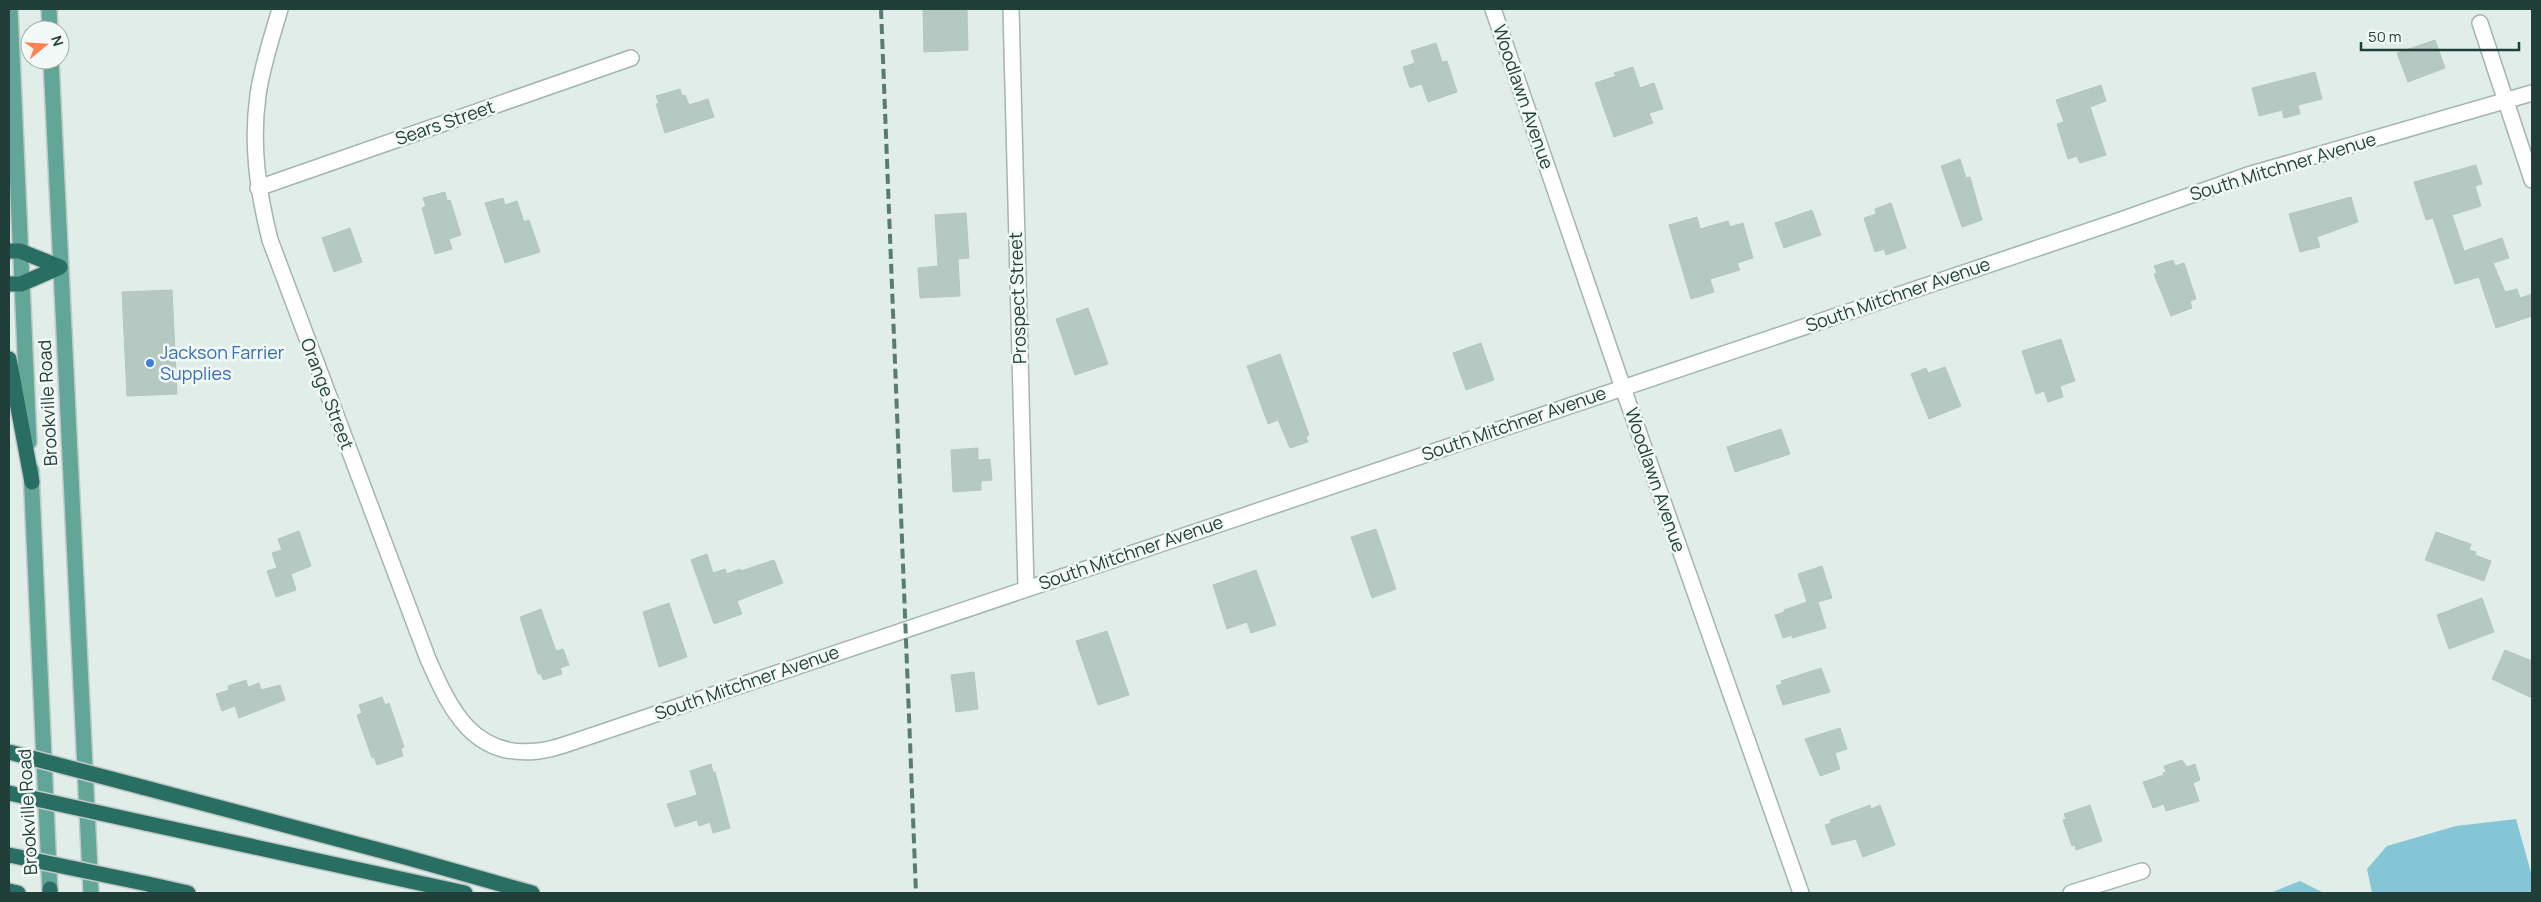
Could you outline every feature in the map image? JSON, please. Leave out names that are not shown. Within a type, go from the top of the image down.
[{"type":"highway","points":[[14,251],[60,267]]},
{"type":"highway","points":[[15,284],[60,267]]},
{"type":"highway","points":[[9,359],[32,482]]},
{"type":"highway","points":[[9,752],[405,857],[532,893]]},
{"type":"highway","points":[[9,794],[465,893]]},
{"type":"highway","points":[[9,855],[188,893]]},
{"type":"highway","points":[[9,891],[18,893]]},
{"type":"main road","name":"Brookville Road","points":[[10,9],[15,284],[32,482],[50,892]]},
{"type":"main road","name":"Brookville Road","points":[[51,70],[91,893]]},
{"type":"street","name":"Orange Street","points":[[280,9],[258,94],[255,159],[258,188],[276,260],[443,694],[455,714],[481,740],[498,747]]},
{"type":"street","name":"Prospect Street","points":[[1011,9],[1026,588]]},
{"type":"street","name":"Woodlawn Avenue","points":[[1493,9],[1623,388],[1801,893]]},
{"type":"street","points":[[2480,23],[2532,180]]},
{"type":"street","name":"Sears Street","points":[[258,188],[631,58]]},
{"type":"street","name":"South Mitchner Avenue","points":[[498,747],[538,751],[576,741],[2103,227],[2248,175],[2532,93]]},
{"type":"street","points":[[2071,893],[2142,871]]},
{"type":"water","points":[[2516,819],[2532,876],[2532,893],[2372,893],[2367,869],[2387,846],[2456,826]]},
{"type":"water","points":[[2300,881],[2324,893],[2270,893]]},
{"type":"building","points":[[967,9],[968,50],[924,52],[923,10]]},
{"type":"building","points":[[2435,40],[2445,68],[2408,82],[2397,53]]},
{"type":"building","points":[[1436,43],[1442,62],[1447,61],[1457,92],[1428,102],[1422,84],[1410,88],[1403,67],[1415,63],[1411,51]]},
{"type":"building","points":[[1633,67],[1640,88],[1654,83],[1663,109],[1649,113],[1653,123],[1614,137],[1595,83],[1616,76],[1614,73]]},
{"type":"building","points":[[2315,72],[2322,99],[2298,105],[2300,114],[2284,118],[2282,110],[2259,116],[2252,88]]},
{"type":"building","points":[[2101,85],[2106,101],[2090,107],[2106,155],[2080,163],[2077,156],[2068,159],[2057,124],[2064,122],[2056,100]]},
{"type":"building","points":[[680,89],[682,96],[685,95],[689,105],[708,99],[714,117],[665,133],[656,104],[659,103],[656,96]]},
{"type":"building","points":[[1960,159],[1966,178],[1970,177],[1982,220],[1962,227],[1941,166]]},
{"type":"building","points":[[2476,165],[2482,184],[2475,186],[2481,206],[2452,215],[2464,251],[2502,238],[2509,258],[2493,263],[2505,292],[2517,289],[2520,298],[2532,294],[2532,316],[2496,328],[2479,277],[2455,284],[2433,218],[2426,220],[2414,182]]},
{"type":"building","points":[[445,192],[447,201],[450,200],[461,235],[449,239],[452,249],[435,254],[422,208],[426,206],[423,198]]},
{"type":"building","points":[[2351,197],[2358,222],[2317,237],[2320,247],[2300,252],[2289,214]]},
{"type":"building","points":[[503,198],[505,205],[517,201],[524,222],[529,220],[540,252],[505,263],[485,203]]},
{"type":"building","points":[[1891,203],[1906,248],[1886,255],[1884,249],[1875,252],[1864,218],[1876,214],[1875,209]]},
{"type":"building","points":[[1812,210],[1821,235],[1784,248],[1775,223]]},
{"type":"building","points":[[966,213],[969,258],[958,259],[960,296],[920,298],[918,268],[938,266],[935,215]]},
{"type":"building","points":[[1697,217],[1700,229],[1728,221],[1730,227],[1743,223],[1753,258],[1737,263],[1740,270],[1710,279],[1714,292],[1691,299],[1669,225]]},
{"type":"building","points":[[350,228],[362,262],[334,272],[322,238]]},
{"type":"building","points":[[2173,260],[2175,266],[2184,263],[2196,299],[2190,301],[2192,308],[2171,316],[2154,274],[2157,273],[2154,266]]},
{"type":"building","name":"Jackson Farrier Supplies","points":[[172,290],[177,394],[127,396],[122,292]]},
{"type":"building","points":[[1088,308],[1108,364],[1075,375],[1056,319]]},
{"type":"building","points":[[2061,339],[2075,381],[2060,386],[2063,397],[2048,402],[2044,391],[2036,394],[2022,351]]},
{"type":"building","points":[[1481,343],[1494,380],[1466,390],[1453,353]]},
{"type":"building","points":[[1280,354],[1309,435],[1306,437],[1308,442],[1290,448],[1278,420],[1268,424],[1247,366]]},
{"type":"building","points":[[1945,367],[1961,406],[1929,419],[1911,374],[1926,368],[1928,373]]},
{"type":"building","points":[[1781,429],[1790,454],[1735,472],[1727,447]]},
{"type":"building","points":[[978,448],[978,460],[990,459],[992,480],[981,481],[981,490],[953,492],[951,450]]},
{"type":"building","points":[[1376,529],[1396,589],[1372,598],[1351,537]]},
{"type":"building","points":[[299,531],[311,566],[291,574],[296,590],[276,597],[267,571],[277,568],[272,553],[282,550],[278,539]]},
{"type":"building","points":[[2436,532],[2471,544],[2469,550],[2476,552],[2475,555],[2491,561],[2484,581],[2425,560]]},
{"type":"building","points":[[707,554],[713,573],[725,569],[727,574],[774,560],[783,583],[737,601],[742,614],[714,624],[691,560]]},
{"type":"building","points":[[1822,566],[1832,598],[1818,602],[1826,628],[1792,638],[1792,635],[1783,638],[1775,615],[1807,602],[1798,574]]},
{"type":"building","points":[[1256,570],[1276,625],[1251,633],[1247,622],[1227,629],[1213,585]]},
{"type":"building","points":[[2482,598],[2494,632],[2449,649],[2437,615]]},
{"type":"building","points":[[669,603],[687,657],[659,667],[643,612]]},
{"type":"building","points":[[541,609],[556,651],[563,649],[569,665],[560,668],[562,674],[543,680],[541,674],[538,674],[520,617]]},
{"type":"building","points":[[1107,631],[1129,695],[1098,705],[1076,641]]},
{"type":"building","points":[[2505,650],[2532,661],[2532,698],[2492,679]]},
{"type":"building","points":[[1821,668],[1830,692],[1783,705],[1776,686],[1782,684],[1781,681]]},
{"type":"building","points":[[974,672],[978,709],[956,712],[951,675]]},
{"type":"building","points":[[246,680],[248,687],[259,683],[261,690],[280,685],[285,700],[239,718],[235,706],[222,711],[216,694],[229,690],[228,686]]},
{"type":"building","points":[[382,697],[385,705],[389,703],[404,747],[401,749],[403,756],[377,765],[374,757],[372,758],[357,715],[362,713],[359,705]]},
{"type":"building","points":[[1840,728],[1847,749],[1835,753],[1840,769],[1820,776],[1805,739]]},
{"type":"building","points":[[2182,760],[2187,767],[2195,764],[2200,780],[2193,783],[2199,801],[2166,811],[2164,804],[2153,808],[2143,782],[2164,775],[2163,773],[2166,772],[2164,766]]},
{"type":"building","points":[[711,764],[713,772],[715,772],[730,828],[713,833],[710,822],[699,826],[697,820],[675,827],[667,804],[697,795],[690,771]]},
{"type":"building","points":[[1870,805],[1871,809],[1880,805],[1895,845],[1863,857],[1856,839],[1832,845],[1825,825],[1831,823],[1830,820]]},
{"type":"building","points":[[2090,805],[2102,841],[2076,850],[2075,845],[2072,846],[2063,820],[2066,819],[2064,814]]},
{"type":"railway","points":[[881,9],[916,893]]},
{"type":"place","name":"Jackson Farrier Supplies","points":[[150,363]]}]
